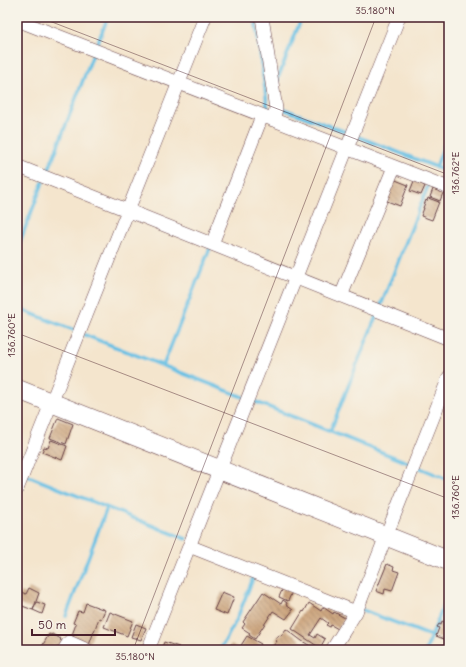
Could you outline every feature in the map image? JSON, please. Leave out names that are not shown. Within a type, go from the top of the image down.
[{"type":"street","points":[[17,489],[205,17]]},
{"type":"street","points":[[212,244],[271,116],[262,17]]},
{"type":"street","points":[[148,650],[399,17]]},
{"type":"street","points":[[17,20],[179,84],[348,145],[394,167],[449,188]]},
{"type":"street","points":[[17,166],[449,339]]},
{"type":"street","points":[[341,296],[394,167]]},
{"type":"street","points":[[332,650],[356,612],[449,377]]},
{"type":"street","points":[[17,389],[449,560]]},
{"type":"street","points":[[189,546],[356,612]]},
{"type":"street","points":[[64,650],[69,642],[87,650]]},
{"type":"building","points":[[393,179],[408,185],[400,206],[387,201]]},
{"type":"building","points":[[414,181],[425,186],[421,195],[410,191]]},
{"type":"building","points":[[433,189],[443,193],[440,201],[430,197]]},
{"type":"building","points":[[428,198],[439,202],[432,220],[421,216]]},
{"type":"building","points":[[58,418],[73,424],[66,444],[50,438]]},
{"type":"building","points":[[51,440],[67,446],[62,460],[42,452],[44,447],[48,448]]},
{"type":"building","points":[[387,564],[394,567],[393,570],[399,572],[392,591],[385,589],[384,594],[376,591]]},
{"type":"building","points":[[29,588],[39,593],[33,610],[17,604],[21,592],[26,594]]},
{"type":"building","points":[[283,588],[292,592],[288,601],[279,597]]},
{"type":"building","points":[[222,592],[234,597],[227,615],[214,610]]},
{"type":"building","points":[[263,592],[281,604],[283,600],[287,603],[286,605],[293,610],[286,619],[273,611],[255,639],[249,635],[250,633],[242,628],[245,624],[243,622]]},
{"type":"building","points":[[37,602],[45,605],[42,614],[33,610]]},
{"type":"building","points":[[86,603],[105,610],[101,619],[99,618],[89,645],[72,639],[76,624],[73,623],[78,611],[83,612]]},
{"type":"building","points":[[309,603],[321,611],[323,607],[333,614],[334,612],[345,618],[338,629],[331,625],[330,627],[326,625],[328,623],[321,618],[310,635],[315,638],[317,634],[325,639],[320,648],[292,629]]},
{"type":"building","points":[[110,612],[133,621],[127,636],[104,627]]},
{"type":"building","points":[[442,621],[446,623],[447,621],[449,622],[449,641],[436,636],[439,628],[437,627],[439,624],[441,625]]},
{"type":"building","points":[[136,624],[146,628],[141,640],[131,637]]},
{"type":"building","points":[[286,629],[317,650],[301,650],[297,648],[295,650],[270,650],[277,641],[275,640],[279,635],[281,636]]},
{"type":"building","points":[[49,634],[61,639],[60,640],[63,642],[59,650],[40,650]]},
{"type":"building","points":[[247,636],[261,644],[260,646],[264,650],[245,650],[240,647]]},
{"type":"building","points":[[164,642],[179,647],[178,650],[158,650],[160,646],[162,647]]},
{"type":"building","points":[[231,644],[242,650],[228,650]]},
{"type":"waterway","points":[[96,47],[108,17]]},
{"type":"waterway","points":[[255,17],[268,111],[272,112]]},
{"type":"waterway","points":[[278,81],[302,17]]},
{"type":"waterway","points":[[47,174],[93,54]]},
{"type":"waterway","points":[[281,105],[281,108],[346,132]]},
{"type":"waterway","points":[[436,167],[449,132]]},
{"type":"waterway","points":[[356,136],[449,172]]},
{"type":"waterway","points":[[17,249],[43,182]]},
{"type":"waterway","points":[[381,305],[428,186]]},
{"type":"waterway","points":[[163,366],[210,248]]},
{"type":"waterway","points":[[17,308],[74,330]]},
{"type":"waterway","points":[[330,432],[377,314]]},
{"type":"waterway","points":[[85,335],[243,397]]},
{"type":"waterway","points":[[251,400],[409,463]]},
{"type":"waterway","points":[[418,467],[449,480]]},
{"type":"waterway","points":[[28,476],[186,539]]},
{"type":"waterway","points":[[66,616],[107,508]]},
{"type":"waterway","points":[[220,650],[236,621],[254,576]]},
{"type":"waterway","points":[[426,650],[449,592]]},
{"type":"waterway","points":[[362,610],[431,636]]}]
